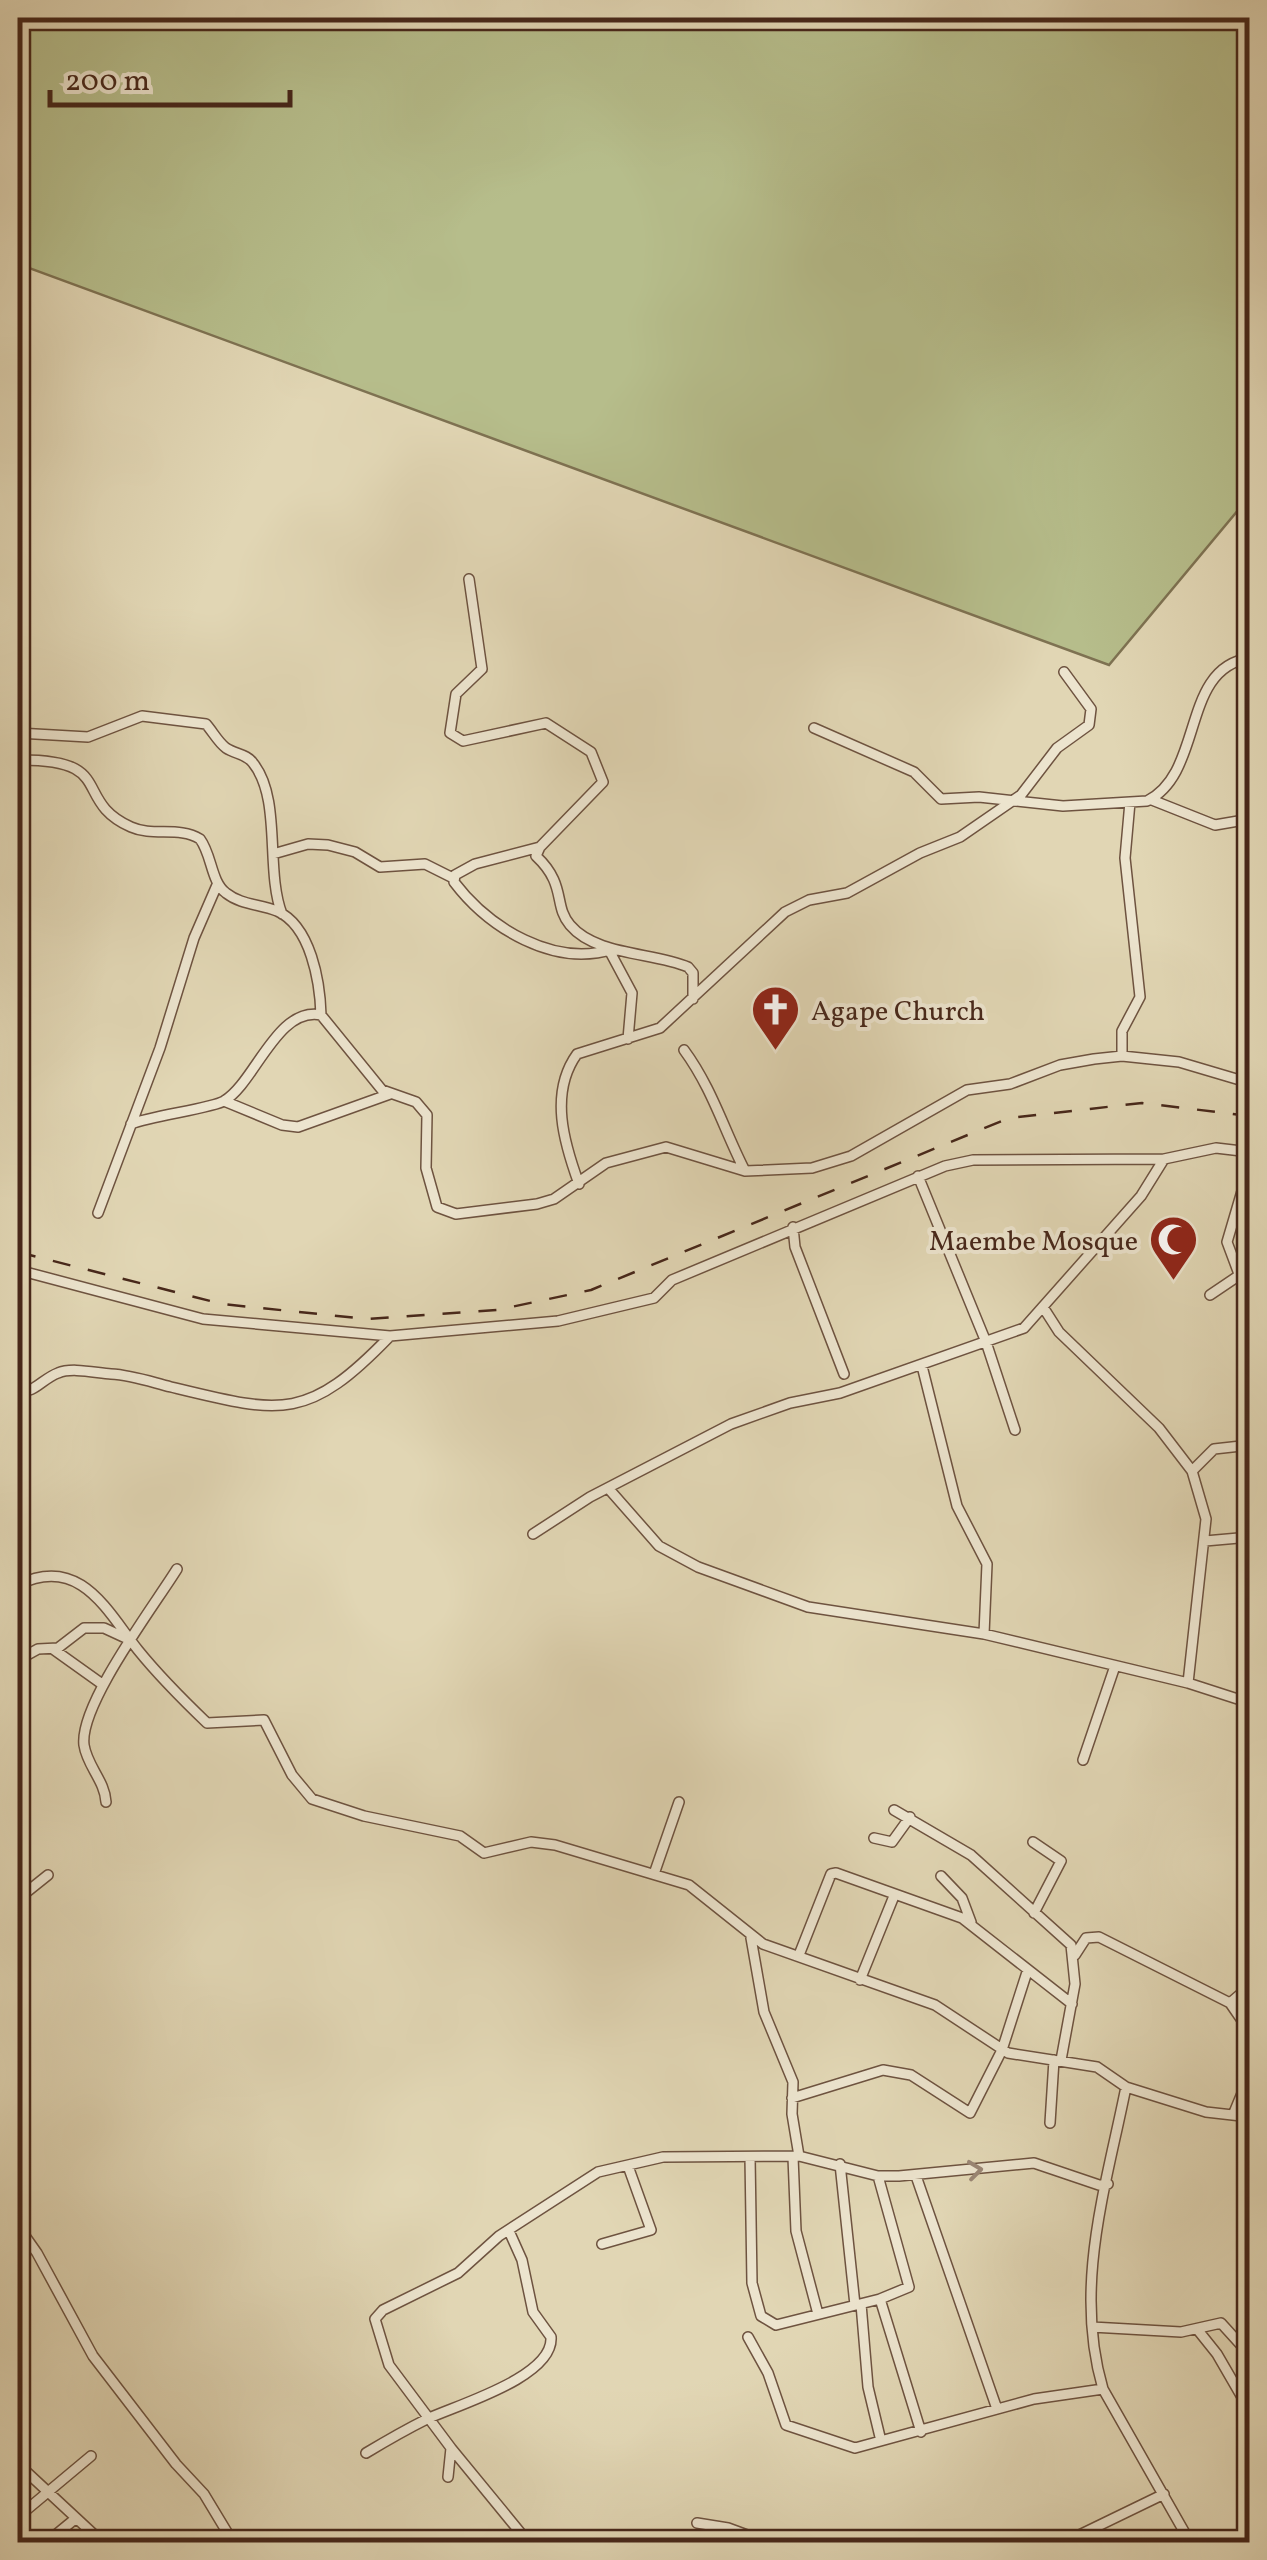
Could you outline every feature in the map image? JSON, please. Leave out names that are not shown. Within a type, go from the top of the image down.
[{"type":"street","points":[[470,579],[482,669],[456,694],[450,734],[463,741],[546,723],[581,743],[602,772],[598,790],[540,847],[536,856],[557,882],[568,923],[612,949],[688,967],[694,999]]},
{"type":"street","points":[[1152,800],[1178,769],[1210,679],[1228,663],[1250,658]]},
{"type":"street","points":[[579,1184],[564,1138],[568,1070],[582,1052],[660,1028],[785,912],[809,900],[847,894],[920,853],[960,837],[1009,804],[1032,785],[1057,748],[1078,737],[1089,724],[1091,709],[1064,672]]},
{"type":"street","points":[[18,734],[88,737],[142,716],[200,720],[226,748],[253,762],[271,820],[273,889],[282,914],[307,948],[316,973],[321,1014],[372,1080],[390,1094],[416,1102],[426,1114],[430,1192],[444,1212],[537,1204],[579,1184],[606,1163],[666,1147],[746,1171],[830,1163],[967,1090],[1010,1084],[1060,1065],[1122,1056],[1199,1066],[1250,1083]]},
{"type":"street","points":[[814,728],[914,772],[941,799],[979,797],[1009,804],[1152,800],[1215,825],[1250,819]]},
{"type":"street","points":[[18,760],[59,761],[81,769],[101,802],[127,826],[200,838],[212,858],[217,885],[194,938],[98,1212]]},
{"type":"street","points":[[1122,1056],[1122,1032],[1140,997],[1125,858],[1130,802]]},
{"type":"street","points":[[273,854],[308,844],[328,844],[355,852],[380,867],[425,864],[453,878],[468,900],[515,938],[584,955],[612,949]]},
{"type":"street","points":[[453,878],[466,867],[540,847]]},
{"type":"street","points":[[217,885],[239,901],[282,914]]},
{"type":"street","points":[[612,949],[632,993],[628,1039]]},
{"type":"street","points":[[131,1124],[224,1101],[292,1022],[304,1014],[321,1014]]},
{"type":"street","points":[[684,1050],[708,1084],[725,1134],[746,1171]]},
{"type":"street","points":[[224,1101],[282,1125],[298,1127],[390,1094]]},
{"type":"street","points":[[18,1270],[202,1319],[390,1336],[558,1322],[654,1298],[672,1280],[793,1227],[918,1176],[973,1160],[1164,1158],[1216,1148],[1250,1152]]},
{"type":"street","points":[[1030,1324],[1141,1196],[1164,1158]]},
{"type":"street","points":[[1238,1274],[1226,1242],[1250,1164]]},
{"type":"street","points":[[918,1176],[986,1342],[1015,1430]]},
{"type":"street","points":[[793,1227],[795,1247],[844,1374]]},
{"type":"street","points":[[1210,1294],[1250,1268]]},
{"type":"street","points":[[1043,1308],[1048,1319],[1159,1428],[1192,1470],[1206,1519],[1206,1541],[1188,1683]]},
{"type":"street","points":[[534,1534],[608,1488],[731,1424],[922,1366],[1048,1319]]},
{"type":"street","points":[[18,1392],[28,1392],[54,1375],[70,1371],[126,1375],[252,1404],[296,1407],[345,1379],[390,1336]]},
{"type":"street","points":[[922,1366],[957,1506],[986,1564],[984,1634]]},
{"type":"street","points":[[1192,1470],[1214,1449],[1250,1445]]},
{"type":"street","points":[[608,1488],[644,1535],[698,1567],[808,1607],[984,1634],[1188,1683],[1250,1703]]},
{"type":"street","points":[[1206,1541],[1250,1537]]},
{"type":"street","points":[[106,1802],[104,1785],[84,1744],[102,1684],[176,1570]]},
{"type":"street","points":[[18,1585],[39,1578],[88,1587],[116,1616],[131,1641],[207,1723],[264,1720],[292,1775],[312,1799],[364,1816],[460,1836],[488,1854],[540,1842],[689,1885],[751,1938],[957,2016],[1002,2050],[1098,2067],[1126,2087],[1191,2108],[1250,2117]]},
{"type":"street","points":[[18,1660],[38,1649],[53,1649],[84,1628],[104,1628],[131,1641]]},
{"type":"street","points":[[53,1649],[102,1684]]},
{"type":"street","points":[[1083,1760],[1116,1666]]},
{"type":"street","points":[[654,1874],[680,1802]]},
{"type":"street","points":[[894,1810],[971,1856],[1067,1940],[1075,1955]]},
{"type":"street","points":[[874,1838],[892,1842],[910,1817]]},
{"type":"street","points":[[1032,1842],[1061,1861],[1034,1913]]},
{"type":"street","points":[[800,1956],[831,1874],[840,1874],[972,1924],[1026,1972],[1072,2004]]},
{"type":"street","points":[[18,1899],[48,1875]]},
{"type":"street","points":[[941,1876],[962,1898],[972,1924]]},
{"type":"street","points":[[860,1980],[894,1896]]},
{"type":"street","points":[[1050,2123],[1058,2060],[1072,2004],[1075,1955],[1086,1938],[1099,1936],[1230,2003],[1250,2032]]},
{"type":"street","points":[[751,1938],[764,2012],[788,2064],[796,2156],[796,2231],[818,2314]]},
{"type":"street","points":[[792,2098],[882,2070],[930,2085],[970,2113],[1002,2050],[1026,1972]]},
{"type":"street","points":[[1230,2003],[1250,1986]]},
{"type":"street","points":[[1232,2115],[1250,2074]]},
{"type":"street","points":[[1126,2087],[1090,2263],[1092,2327],[1104,2388],[1190,2542]]},
{"type":"street","points":[[524,2537],[390,2365],[375,2319],[383,2310],[458,2273],[509,2231],[598,2172],[676,2156],[796,2156],[878,2176],[916,2176],[1034,2162],[1099,2185],[1108,2184]]},
{"type":"street","points":[[750,2157],[756,2309],[767,2322],[776,2325],[905,2291],[909,2283],[878,2176]]},
{"type":"street","points":[[840,2164],[868,2387],[880,2437]]},
{"type":"street","points":[[602,2244],[651,2230],[628,2166]]},
{"type":"street","points":[[916,2176],[997,2409]]},
{"type":"street","points":[[18,2226],[38,2253],[93,2356],[176,2464],[204,2494],[233,2542]]},
{"type":"street","points":[[366,2454],[429,2418],[508,2384],[539,2362],[552,2344],[549,2332],[533,2312],[522,2260],[509,2231]]},
{"type":"street","points":[[880,2299],[922,2432]]},
{"type":"street","points":[[1092,2327],[1181,2332],[1221,2322],[1250,2354]]},
{"type":"street","points":[[1197,2329],[1218,2354],[1250,2411]]},
{"type":"street","points":[[748,2337],[768,2372],[786,2425],[846,2447],[862,2446],[880,2437],[922,2432],[997,2409],[1104,2388]]},
{"type":"street","points":[[448,2477],[451,2448]]},
{"type":"street","points":[[18,2517],[90,2456]]},
{"type":"street","points":[[18,2464],[102,2542]]},
{"type":"street","points":[[1067,2542],[1164,2494]]},
{"type":"street","points":[[47,2542],[75,2519]]},
{"type":"street","points":[[697,2523],[728,2528],[766,2542]]},
{"type":"green space","points":[[18,18],[1249,18],[1249,497],[1109,665],[18,264]]},
{"type":"railway","points":[[18,1252],[222,1304],[367,1319],[497,1310],[591,1290],[1009,1118],[1142,1103],[1250,1116]]},
{"type":"place","name":"Agape Church","points":[[776,1052]]},
{"type":"place","name":"Maembe Mosque","points":[[1173,1282]]}]
